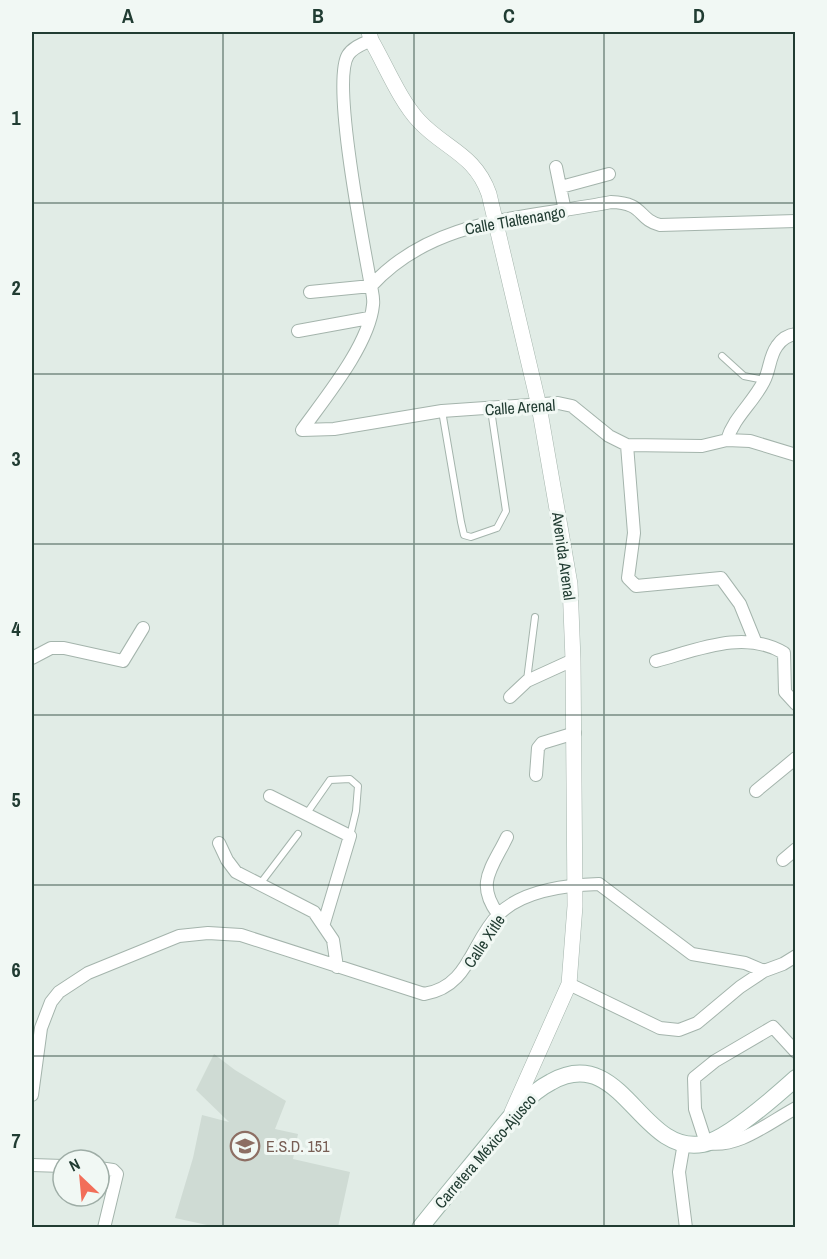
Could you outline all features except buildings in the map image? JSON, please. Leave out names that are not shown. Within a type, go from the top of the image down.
[{"type":"main road","name":"Carretera México-Ajusco","points":[[420,1227],[532,1094],[565,1075],[583,1073],[600,1078],[616,1087],[657,1130],[684,1143],[706,1143],[731,1129],[795,1078]]},
{"type":"street","name":"Avenida Arenal","points":[[370,36],[419,121],[470,161],[483,176],[498,222],[539,406],[570,584],[574,733],[574,937],[569,984],[509,1119]]},
{"type":"street","points":[[298,331],[369,318],[373,304],[356,210],[342,80],[347,56],[370,36]]},
{"type":"street","points":[[556,167],[565,211]]},
{"type":"street","points":[[561,187],[609,174]]},
{"type":"street","name":"Calle Tlaltenango","points":[[371,286],[383,273],[429,242],[453,231],[622,202],[633,204],[653,224],[660,225],[795,221]]},
{"type":"street","points":[[310,292],[371,286]]},
{"type":"street","name":"Calle Arenal","points":[[369,318],[366,330],[331,393],[302,430],[334,429],[442,411],[491,410],[558,403],[572,405],[609,436],[627,445]]},
{"type":"street","points":[[727,440],[732,424],[753,400],[765,380],[777,345],[788,335],[795,334]]},
{"type":"street","points":[[755,640],[740,604],[721,578],[636,586],[628,578],[634,533],[627,445],[702,446],[727,440],[750,441],[795,455]]},
{"type":"street","points":[[32,658],[51,648],[64,648],[123,661],[143,628]]},
{"type":"street","points":[[656,661],[728,642],[755,640],[784,653],[785,692],[795,704]]},
{"type":"street","points":[[510,697],[527,681],[573,660]]},
{"type":"street","points":[[536,775],[538,748],[542,743],[574,733]]},
{"type":"street","points":[[756,791],[795,758]]},
{"type":"street","points":[[270,796],[350,836],[324,923]]},
{"type":"street","points":[[498,914],[486,894],[485,883],[507,837]]},
{"type":"street","points":[[219,843],[226,860],[236,872],[314,912],[324,923],[333,940],[337,967]]},
{"type":"street","points":[[783,860],[795,849]]},
{"type":"street","name":"Calle Xitle","points":[[32,1095],[45,1015],[59,992],[88,973],[165,940],[201,933],[241,935],[416,993],[435,992],[461,975],[498,914],[530,896],[574,885],[599,884],[692,954],[745,963],[764,971]]},
{"type":"street","points":[[569,984],[660,1028],[679,1030],[697,1023],[740,987],[764,971],[783,964],[795,956]]},
{"type":"street","points":[[795,1052],[772,1027],[715,1061],[694,1078],[695,1109],[706,1143],[721,1146],[737,1141],[795,1108]]},
{"type":"street","points":[[684,1143],[679,1172],[686,1227]]},
{"type":"street","points":[[32,1165],[51,1166]]},
{"type":"street","points":[[111,1170],[117,1174],[111,1198]]},
{"type":"street","points":[[104,1227],[109,1208]]},
{"type":"lane","points":[[722,356],[744,376],[765,380]]},
{"type":"lane","points":[[442,411],[461,522],[464,535],[471,537],[497,528],[506,511],[491,410]]},
{"type":"lane","points":[[527,681],[536,617]]},
{"type":"lane","points":[[307,813],[330,780],[350,779],[358,786],[356,811],[350,836]]},
{"type":"lane","points":[[260,884],[298,834]]},
{"type":"shaded area","name":"E.S.D. 151","points":[[214,1054],[235,1070],[286,1101],[275,1129],[298,1134],[293,1159],[350,1172],[338,1227],[216,1227],[175,1218],[193,1158],[202,1115],[229,1122],[196,1090]]},
{"type":"place","name":"E.S.D. 151","points":[[245,1146]]}]
